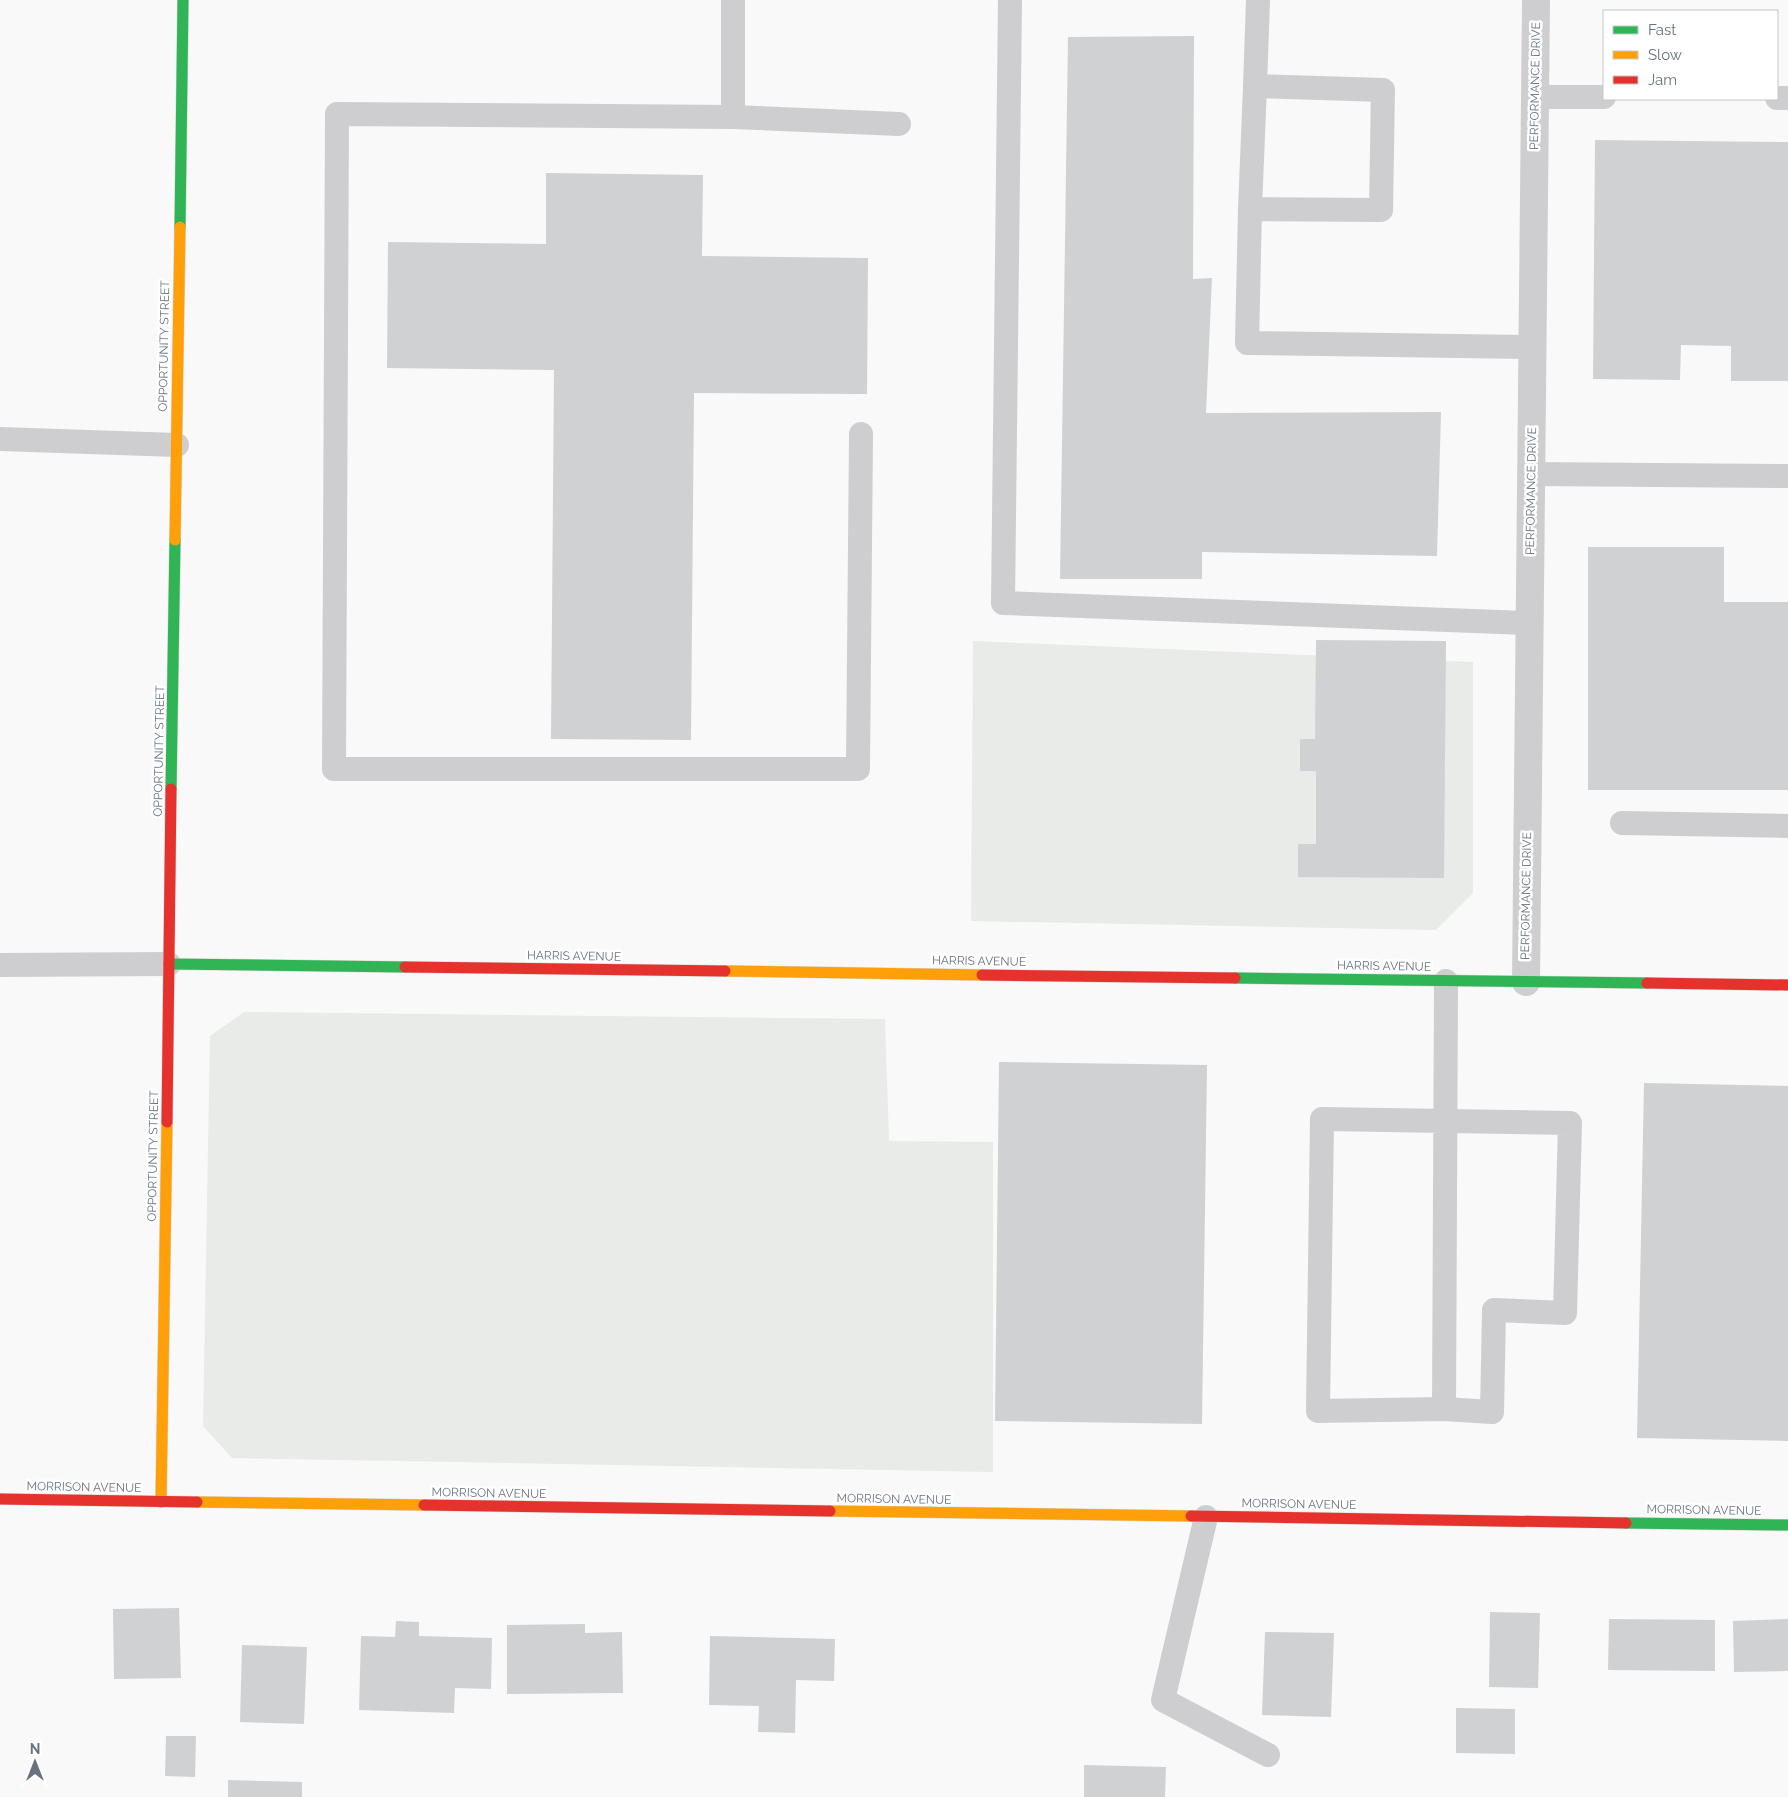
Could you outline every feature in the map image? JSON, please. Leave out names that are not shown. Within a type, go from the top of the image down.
[{"type":"street","name":"OPPORTUNITY STREET","points":[[162,1502],[183,0]]},
{"type":"street","name":"PERFORMANCE DRIVE","points":[[1526,982],[1536,0]]},
{"type":"street","name":"HARRIS AVENUE","points":[[169,964],[1788,985]]},
{"type":"street","name":"MORRISON AVENUE","points":[[0,1499],[1788,1525]]},
{"type":"lane","points":[[733,0],[733,117]]},
{"type":"lane","points":[[1010,0],[1003,603],[1529,622]]},
{"type":"lane","points":[[1258,0],[1247,343],[1532,347]]},
{"type":"lane","points":[[1250,209],[1381,210],[1383,90],[1255,86]]},
{"type":"lane","points":[[1535,97],[1603,97]]},
{"type":"lane","points":[[861,434],[858,769],[334,769],[337,114],[733,117],[899,124]]},
{"type":"lane","points":[[0,440],[177,444]]},
{"type":"lane","points":[[1531,474],[1788,476]]},
{"type":"lane","points":[[1622,823],[1788,826]]},
{"type":"lane","points":[[0,965],[169,964]]},
{"type":"lane","points":[[1444,1409],[1446,980]]},
{"type":"lane","points":[[1322,1119],[1445,1121],[1570,1124],[1565,1313],[1494,1310],[1492,1412],[1444,1409],[1318,1411],[1322,1119]]},
{"type":"lane","points":[[1206,1516],[1163,1700],[1268,1755]]},
{"type":"shaded area","points":[[973,641],[1473,662],[1473,893],[1436,930],[971,921]]},
{"type":"shaded area","points":[[244,1012],[885,1019],[889,1141],[993,1142],[993,1472],[232,1458],[203,1426],[210,1036]]},
{"type":"building","points":[[1194,36],[1193,279],[1212,278],[1206,413],[1441,412],[1437,556],[1202,552],[1202,579],[1060,579],[1068,37]]},
{"type":"building","points":[[1595,140],[1788,142],[1788,381],[1731,381],[1731,346],[1681,345],[1680,380],[1593,379]]},
{"type":"building","points":[[546,173],[703,175],[702,256],[868,258],[867,394],[694,393],[691,740],[551,739],[554,370],[387,368],[388,242],[546,244]]},
{"type":"building","points":[[1588,547],[1724,547],[1724,602],[1788,602],[1788,790],[1588,790]]},
{"type":"building","points":[[1316,640],[1446,641],[1444,878],[1298,877],[1298,844],[1316,844],[1316,771],[1300,771],[1300,739],[1315,739]]},
{"type":"building","points":[[999,1062],[1207,1065],[1202,1424],[995,1421]]},
{"type":"building","points":[[1644,1083],[1788,1086],[1788,1441],[1637,1438]]},
{"type":"building","points":[[179,1608],[181,1678],[114,1679],[113,1609]]},
{"type":"building","points":[[1490,1612],[1540,1613],[1538,1688],[1489,1687]]},
{"type":"building","points":[[1609,1619],[1715,1620],[1715,1671],[1608,1670]]},
{"type":"building","points":[[1788,1619],[1788,1671],[1734,1672],[1733,1621]]},
{"type":"building","points":[[396,1621],[419,1622],[419,1636],[492,1638],[491,1689],[455,1688],[454,1713],[359,1710],[361,1636],[395,1637]]},
{"type":"building","points":[[585,1624],[585,1633],[622,1632],[623,1693],[507,1694],[507,1625]]},
{"type":"building","points":[[1265,1632],[1334,1633],[1331,1717],[1262,1715]]},
{"type":"building","points":[[710,1636],[835,1639],[834,1681],[796,1680],[795,1733],[758,1732],[759,1706],[709,1705]]},
{"type":"building","points":[[242,1645],[307,1647],[304,1724],[240,1722]]},
{"type":"building","points":[[1456,1708],[1515,1709],[1515,1754],[1456,1753]]},
{"type":"building","points":[[166,1736],[196,1736],[195,1777],[165,1776]]},
{"type":"building","points":[[1084,1765],[1166,1767],[1165,1797],[1084,1797]]},
{"type":"building","points":[[228,1780],[302,1782],[302,1797],[228,1797]]},
{"type":"traffic: fast","points":[[180,227],[183,0]]},
{"type":"traffic: fast","points":[[171,789],[175,540]]},
{"type":"traffic: fast","points":[[169,964],[405,967]]},
{"type":"traffic: fast","points":[[1235,978],[1647,983]]},
{"type":"traffic: fast","points":[[1626,1523],[1788,1525]]},
{"type":"traffic: slow","points":[[175,540],[180,227]]},
{"type":"traffic: slow","points":[[725,971],[982,975]]},
{"type":"traffic: slow","points":[[161,1502],[167,1122]]},
{"type":"traffic: slow","points":[[197,1502],[424,1505]]},
{"type":"traffic: slow","points":[[830,1511],[1191,1516]]},
{"type":"traffic: jam","points":[[167,1122],[171,789]]},
{"type":"traffic: jam","points":[[405,967],[725,971]]},
{"type":"traffic: jam","points":[[982,975],[1235,978]]},
{"type":"traffic: jam","points":[[1647,983],[1788,985]]},
{"type":"traffic: jam","points":[[0,1499],[197,1502]]},
{"type":"traffic: jam","points":[[424,1505],[830,1511]]},
{"type":"traffic: jam","points":[[1191,1516],[1626,1523]]}]
